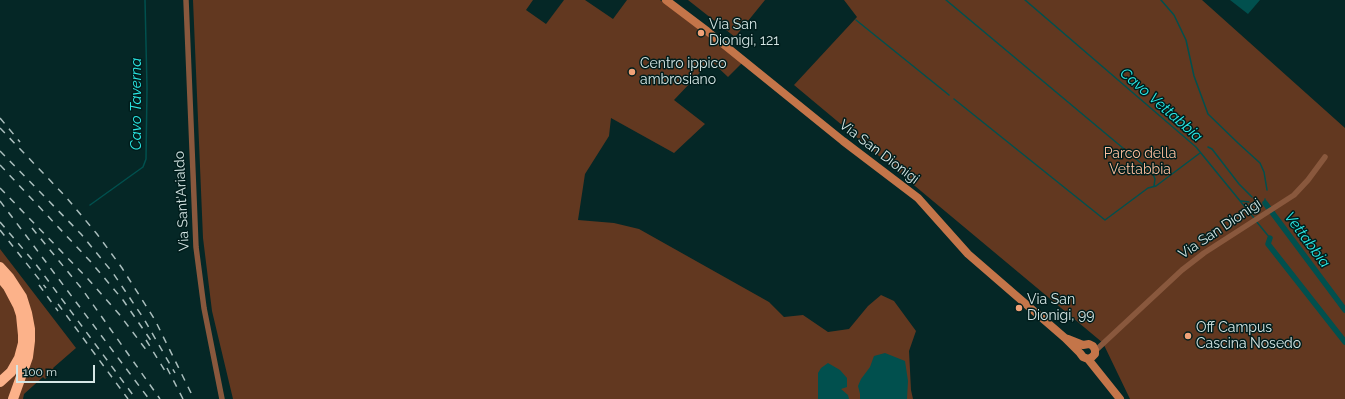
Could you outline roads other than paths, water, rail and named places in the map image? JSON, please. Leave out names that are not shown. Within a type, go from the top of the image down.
[{"type":"highway","points":[[0,267],[9,277],[22,297],[30,329],[28,357],[14,399]]},
{"type":"highway","points":[[0,277],[14,296],[18,306],[21,315],[23,335],[19,358],[11,372],[0,382]]},
{"type":"street","name":"Via Sant'Arialdo","points":[[186,0],[196,247],[204,308],[222,399]]},
{"type":"street","name":"Via San Dionigi","points":[[666,0],[707,31],[843,141],[918,198],[968,254],[1064,338],[1082,349]]},
{"type":"street","name":"Via San Dionigi","points":[[1082,349],[1082,356],[1092,353],[1182,270],[1204,252],[1294,195],[1303,186],[1325,157]]},
{"type":"street","name":"Via San Dionigi","points":[[1082,349],[1089,344],[1102,376],[1120,399]]},
{"type":"water","points":[[1230,0],[1260,0],[1248,14]]},
{"type":"water","points":[[885,353],[905,361],[908,381],[907,399],[860,399],[858,386],[861,379],[870,367],[874,356]]},
{"type":"water","points":[[828,363],[840,370],[847,378],[847,387],[841,389],[848,395],[849,399],[818,399],[818,373],[821,368]]},
{"type":"waterway","name":"Cavo Taverna","points":[[90,205],[143,167],[146,159],[147,88],[145,0]]},
{"type":"waterway","points":[[946,0],[1148,169],[1153,174],[1155,179],[1154,186]]},
{"type":"waterway","name":"Cavo Vettabbia","points":[[1025,0],[1196,147],[1254,218]]},
{"type":"waterway","points":[[1161,0],[1174,15],[1186,40],[1194,76],[1208,114],[1260,163],[1264,172],[1267,190]]},
{"type":"waterway","points":[[856,20],[949,95]]},
{"type":"waterway","points":[[954,99],[1105,220],[1148,188],[1156,186],[1200,153]]},
{"type":"waterway","points":[[1208,147],[1212,149],[1239,184],[1252,197]]},
{"type":"waterway","name":"Cavo Vettabbia","points":[[1241,201],[1249,202]]},
{"type":"waterway","name":"Vettabbia","points":[[1265,203],[1345,310]]},
{"type":"waterway","name":"Cavo Vettabbia","points":[[1256,221],[1270,238]]},
{"type":"waterway","points":[[1270,238],[1268,244],[1345,342]]},
{"type":"railway","points":[[0,118],[20,142]]},
{"type":"railway","points":[[0,128],[66,197],[97,234],[122,268],[155,320],[194,399]]},
{"type":"railway","points":[[0,151],[81,234],[113,273],[144,319],[175,373]]},
{"type":"railway","points":[[0,165],[90,261],[123,300],[152,342]]},
{"type":"railway","points":[[0,188],[88,279],[119,314],[147,351]]},
{"type":"railway","points":[[0,201],[149,399]]},
{"type":"railway","points":[[0,222],[35,263],[136,399]]},
{"type":"railway","points":[[32,228],[82,289],[160,399]]},
{"type":"railway","points":[[0,230],[46,288]]},
{"type":"railway","points":[[39,285],[58,311]]},
{"type":"railway","points":[[58,304],[128,399]]},
{"type":"railway","points":[[146,340],[167,374]]},
{"type":"railway","points":[[167,368],[183,399]]},
{"type":"place","name":"Via San Dionigi, 121","points":[[701,33]]},
{"type":"place","name":"Centro ippico ambrosiano","points":[[632,72]]},
{"type":"place","name":"Via San Dionigi, 99","points":[[1019,308]]},
{"type":"place","name":"Off Campus Cascina Nosedo","points":[[1188,336]]},
{"type":"park label","name":"Parco della Vettabbia","points":[[1140,162]]}]
